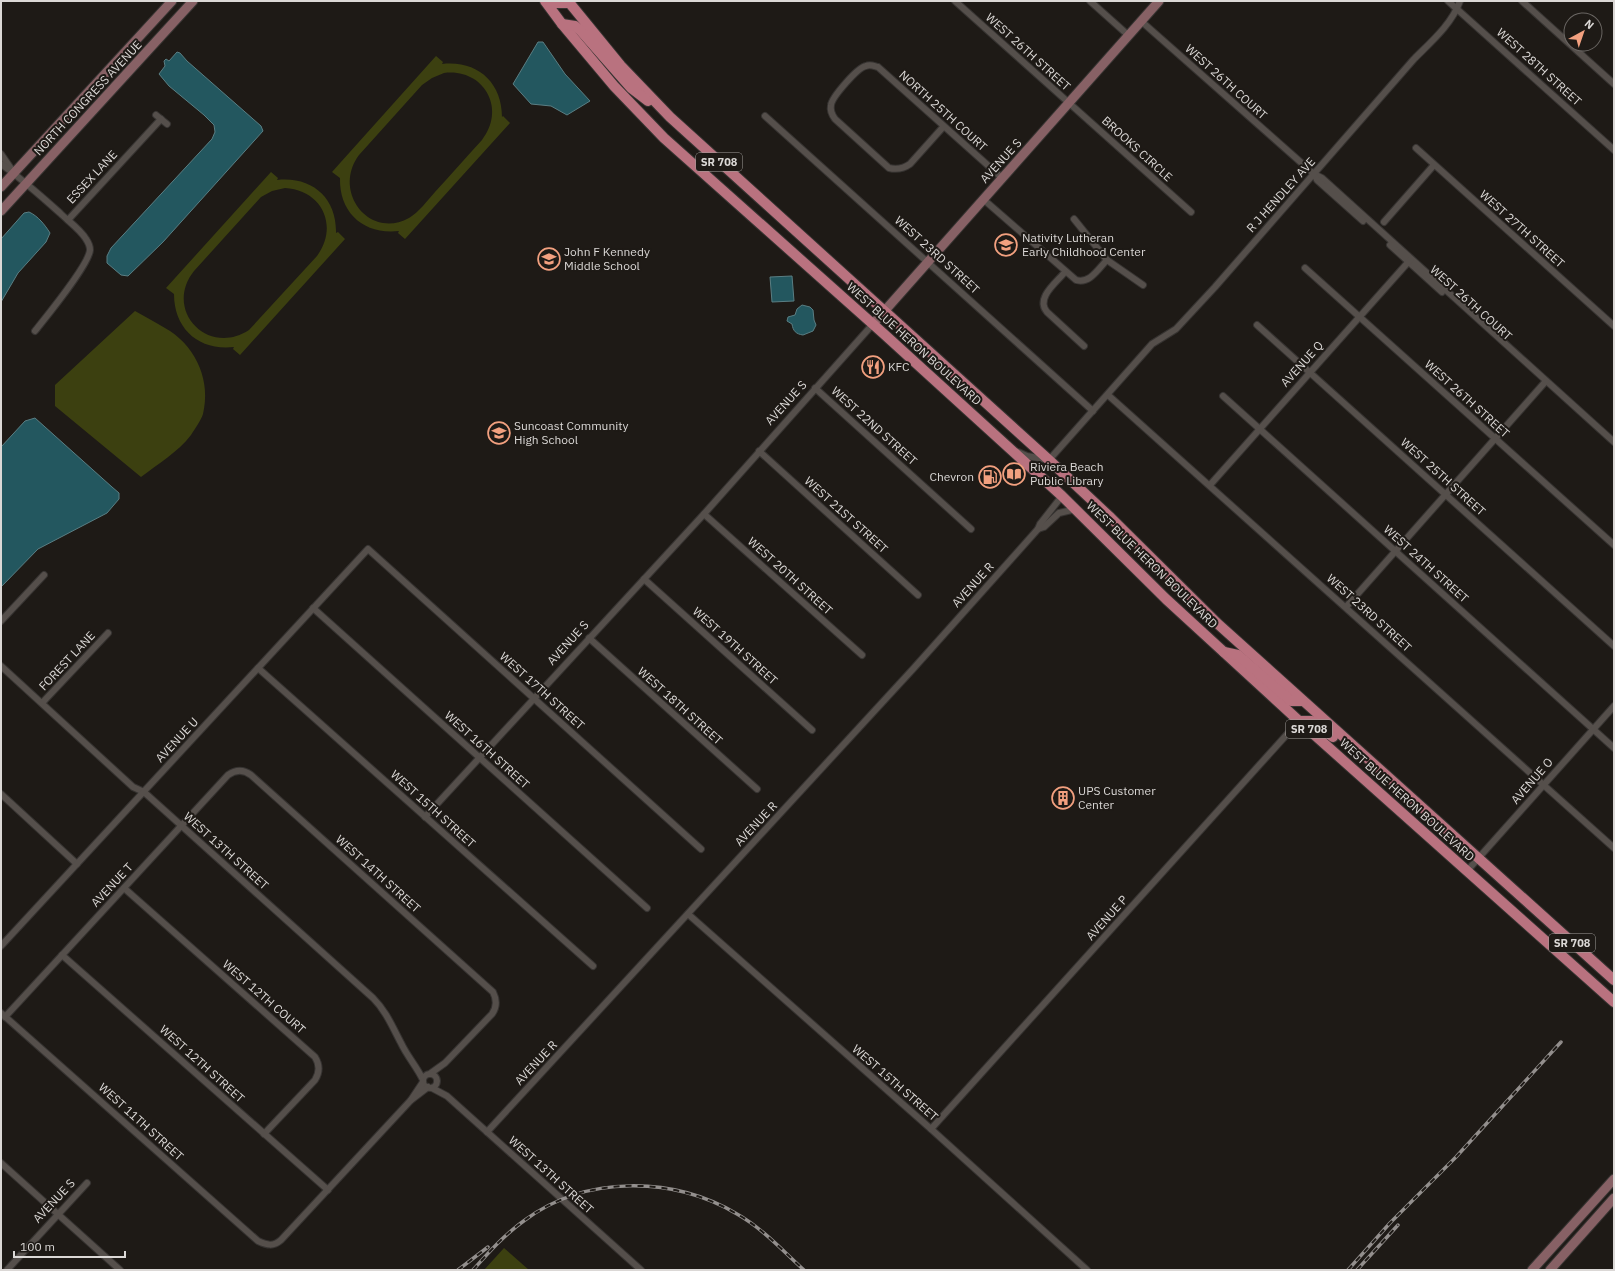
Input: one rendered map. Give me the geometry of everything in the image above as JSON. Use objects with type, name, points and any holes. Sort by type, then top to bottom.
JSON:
[{"type":"main road","name":"WEST BLUE HERON BOULEVARD","points":[[545,1],[562,24],[614,86],[664,138],[1010,448],[1076,509],[1166,599],[1299,721],[1614,1002]]},
{"type":"main road","points":[[550,1],[556,3],[568,2]]},
{"type":"main road","name":"WEST BLUE HERON BOULEVARD","points":[[568,2],[621,66],[714,158],[1049,460],[1111,518],[1218,624],[1614,980]]},
{"type":"main road","points":[[562,24],[575,26],[580,30],[631,88],[646,101],[654,100]]},
{"type":"main road","points":[[1224,652],[1238,655],[1291,702],[1303,701]]},
{"type":"main road","points":[[1299,721],[1312,721],[1326,730],[1364,765],[1372,763]]},
{"type":"street","name":"NORTH CONGRESS AVENUE","points":[[1,188],[172,1]]},
{"type":"street","name":"NORTH CONGRESS AVENUE","points":[[1,211],[193,1]]},
{"type":"street","name":"WEST 26TH STREET","points":[[955,1],[1068,103]]},
{"type":"street","points":[[1090,1],[1128,35]]},
{"type":"street","name":"AVENUE S","points":[[425,817],[704,514],[1159,1]]},
{"type":"street","name":"WEST 28TH STREET","points":[[1448,1],[1614,150]]},
{"type":"street","name":"R J HENDLEY AVE","points":[[1108,394],[1152,344],[1176,329],[1188,316],[1446,26],[1457,9],[1460,1]]},
{"type":"street","points":[[1522,1],[1614,84]]},
{"type":"street","name":"WEST 26TH COURT","points":[[1141,21],[1314,174],[1317,180],[1410,260],[1614,442]]},
{"type":"street","name":"NORTH 25TH COURT","points":[[944,126],[906,167],[900,169],[889,168],[835,119],[831,112],[831,104],[834,98],[860,69],[867,65],[881,69],[1002,178]]},
{"type":"street","name":"BROOKS CIRCLE","points":[[1068,103],[1191,212]]},
{"type":"street","name":"WEST 23RD STREET","points":[[765,116],[1093,411]]},
{"type":"street","name":"ESSEX LANE","points":[[35,331],[53,309],[90,252],[86,238],[68,220],[158,117],[166,124]]},
{"type":"street","name":"WEST 27TH STREET","points":[[1416,148],[1614,326]]},
{"type":"street","points":[[1,154],[14,173]]},
{"type":"street","points":[[1,164],[27,183],[68,220]]},
{"type":"street","points":[[1384,222],[1434,165]]},
{"type":"street","points":[[983,199],[1076,280],[1087,280],[1107,260]]},
{"type":"street","points":[[1074,219],[1107,260],[1142,285]]},
{"type":"street","name":"AVENUE Q","points":[[1210,485],[1410,260]]},
{"type":"street","name":"WEST 26TH STREET","points":[[1305,268],[1614,545]]},
{"type":"street","points":[[1065,272],[1046,295],[1044,306],[1049,314],[1084,346]]},
{"type":"street","name":"WEST 25TH STREET","points":[[1257,325],[1614,646]]},
{"type":"street","points":[[1346,607],[1545,382]]},
{"type":"street","name":"WEST 26TH COURT","points":[[1545,382],[1614,447]]},
{"type":"street","name":"WEST 22ND STREET","points":[[815,388],[971,529]]},
{"type":"street","points":[[1010,448],[1027,456],[1049,460],[1108,394]]},
{"type":"street","name":"WEST 23RD STREET","points":[[1108,394],[1614,848]]},
{"type":"street","name":"WEST 24TH STREET","points":[[1222,396],[1614,748]]},
{"type":"street","name":"WEST 21ST STREET","points":[[759,451],[918,595]]},
{"type":"street","name":"AVENUE R","points":[[487,1132],[904,679],[1038,529],[1040,524],[1062,496]]},
{"type":"street","name":"AVENUE R","points":[[1038,529],[1044,527],[1059,513],[1076,509]]},
{"type":"street","name":"WEST 20TH STREET","points":[[704,514],[862,655]]},
{"type":"street","name":"AVENUE U","points":[[1,946],[368,549]]},
{"type":"street","name":"WEST 17TH STREET","points":[[368,549],[702,849]]},
{"type":"street","points":[[1,621],[44,575]]},
{"type":"street","name":"WEST 19TH STREET","points":[[644,579],[812,730]]},
{"type":"street","name":"WEST 16TH STREET","points":[[314,608],[646,908]]},
{"type":"street","name":"FOREST LANE","points":[[42,703],[108,633]]},
{"type":"street","name":"WEST 18TH STREET","points":[[589,638],[757,789]]},
{"type":"street","name":"WEST 13TH STREET","points":[[1,666],[133,787],[144,792],[377,1002],[385,1013],[401,1044],[426,1084],[447,1096],[641,1270]]},
{"type":"street","name":"WEST 15TH STREET","points":[[258,668],[593,966]]},
{"type":"street","name":"AVENUE O","points":[[1468,871],[1614,706]]},
{"type":"street","name":"AVENUE P","points":[[931,1129],[1299,721]]},
{"type":"street","name":"AVENUE T","points":[[3,1015],[62,955],[228,775],[237,770]]},
{"type":"street","name":"WEST 14TH STREET","points":[[237,770],[251,774],[493,992],[496,1002],[495,1010],[445,1063]]},
{"type":"street","points":[[1,794],[77,864]]},
{"type":"street","name":"WEST 12TH COURT","points":[[124,888],[315,1057],[318,1062],[320,1067],[318,1076],[315,1080],[264,1134]]},
{"type":"street","name":"WEST 15TH STREET","points":[[688,914],[931,1129],[1087,1270]]},
{"type":"street","name":"WEST 12TH STREET","points":[[62,955],[328,1190]]},
{"type":"street","name":"WEST 11TH STREET","points":[[3,1015],[258,1241],[267,1245],[272,1245],[281,1240],[328,1190]]},
{"type":"street","points":[[426,1084],[424,1076],[445,1063]]},
{"type":"street","points":[[426,1084],[436,1086],[445,1063]]},
{"type":"street","name":"WEST 13TH STREET","points":[[417,1068],[430,1073]]},
{"type":"street","points":[[430,1073],[435,1075],[438,1080]]},
{"type":"street","name":"WEST 13TH STREET","points":[[438,1080],[447,1096]]},
{"type":"street","points":[[328,1190],[426,1084]]},
{"type":"street","points":[[1,1164],[120,1270]]},
{"type":"street","points":[[1532,1270],[1614,1179]]},
{"type":"street","name":"AVENUE S","points":[[7,1270],[87,1183]]},
{"type":"street","points":[[1550,1270],[1614,1198]]},
{"type":"green space","points":[[436,56],[443,62],[442,64],[466,66],[485,76],[498,93],[502,117],[503,116],[510,123],[405,239],[398,233],[399,231],[375,229],[356,219],[344,202],[340,178],[332,172]],"holes":[[[444,73],[458,73],[470,77],[480,84],[487,93],[491,103],[492,115],[489,128],[482,140],[413,216],[394,223],[381,222],[368,217],[359,208],[352,197],[350,183],[352,169],[359,155],[422,85],[432,78]]]},
{"type":"green space","points":[[271,172],[278,178],[277,180],[301,182],[320,192],[332,209],[336,233],[338,232],[345,239],[240,355],[233,349],[234,347],[210,345],[191,335],[178,318],[174,294],[166,288]],"holes":[[[285,188],[298,190],[309,195],[317,202],[323,212],[326,222],[326,233],[323,245],[317,256],[249,330],[234,337],[219,338],[205,333],[194,325],[187,314],[184,300],[186,286],[194,271],[261,197],[272,191]]]},
{"type":"green space","points":[[135,311],[170,331],[188,347],[200,367],[205,390],[203,414],[191,435],[174,452],[141,477],[55,406],[55,385]]},
{"type":"green space","points":[[504,1248],[529,1270],[484,1270]]},
{"type":"water","points":[[538,42],[543,42],[565,74],[590,101],[567,115],[551,106],[531,104],[513,84]]},
{"type":"water","points":[[177,52],[180,53],[187,61],[261,126],[263,131],[163,242],[128,276],[121,275],[107,263],[107,256],[111,248],[212,139],[215,132],[214,125],[169,86],[159,74],[165,66],[164,61],[166,59],[169,61]]},
{"type":"water","points":[[29,212],[41,221],[50,233],[46,242],[18,273],[1,302],[1,239],[24,213]]},
{"type":"water","points":[[792,276],[794,301],[772,302],[770,277]]},
{"type":"water","points":[[802,305],[810,307],[813,310],[816,325],[813,331],[803,335],[795,332],[792,324],[787,321],[788,317],[795,315],[797,309]]},
{"type":"water","points":[[35,418],[119,493],[119,499],[107,513],[38,549],[1,587],[1,447],[25,421]]},
{"type":"railway","points":[[1348,1270],[1390,1223],[1456,1157],[1561,1042]]},
{"type":"railway","points":[[473,1270],[511,1231],[549,1205],[575,1195],[602,1188],[630,1186],[658,1187],[685,1193],[712,1202],[737,1214],[772,1240],[804,1270]]},
{"type":"railway","points":[[1357,1270],[1398,1225]]},
{"type":"railway","points":[[458,1270],[488,1247]]},
{"type":"place","name":"Nativity Lutheran Early Childhood Center","points":[[1006,245]]},
{"type":"place","name":"John F Kennedy Middle School","points":[[549,259]]},
{"type":"place","name":"KFC","points":[[873,367]]},
{"type":"place","name":"Suncoast Community High School","points":[[499,433]]},
{"type":"place","name":"Riviera Beach Public Library","points":[[1014,474]]},
{"type":"place","name":"Chevron","points":[[990,477]]},
{"type":"place","name":"UPS Customer Center","points":[[1063,798]]}]
